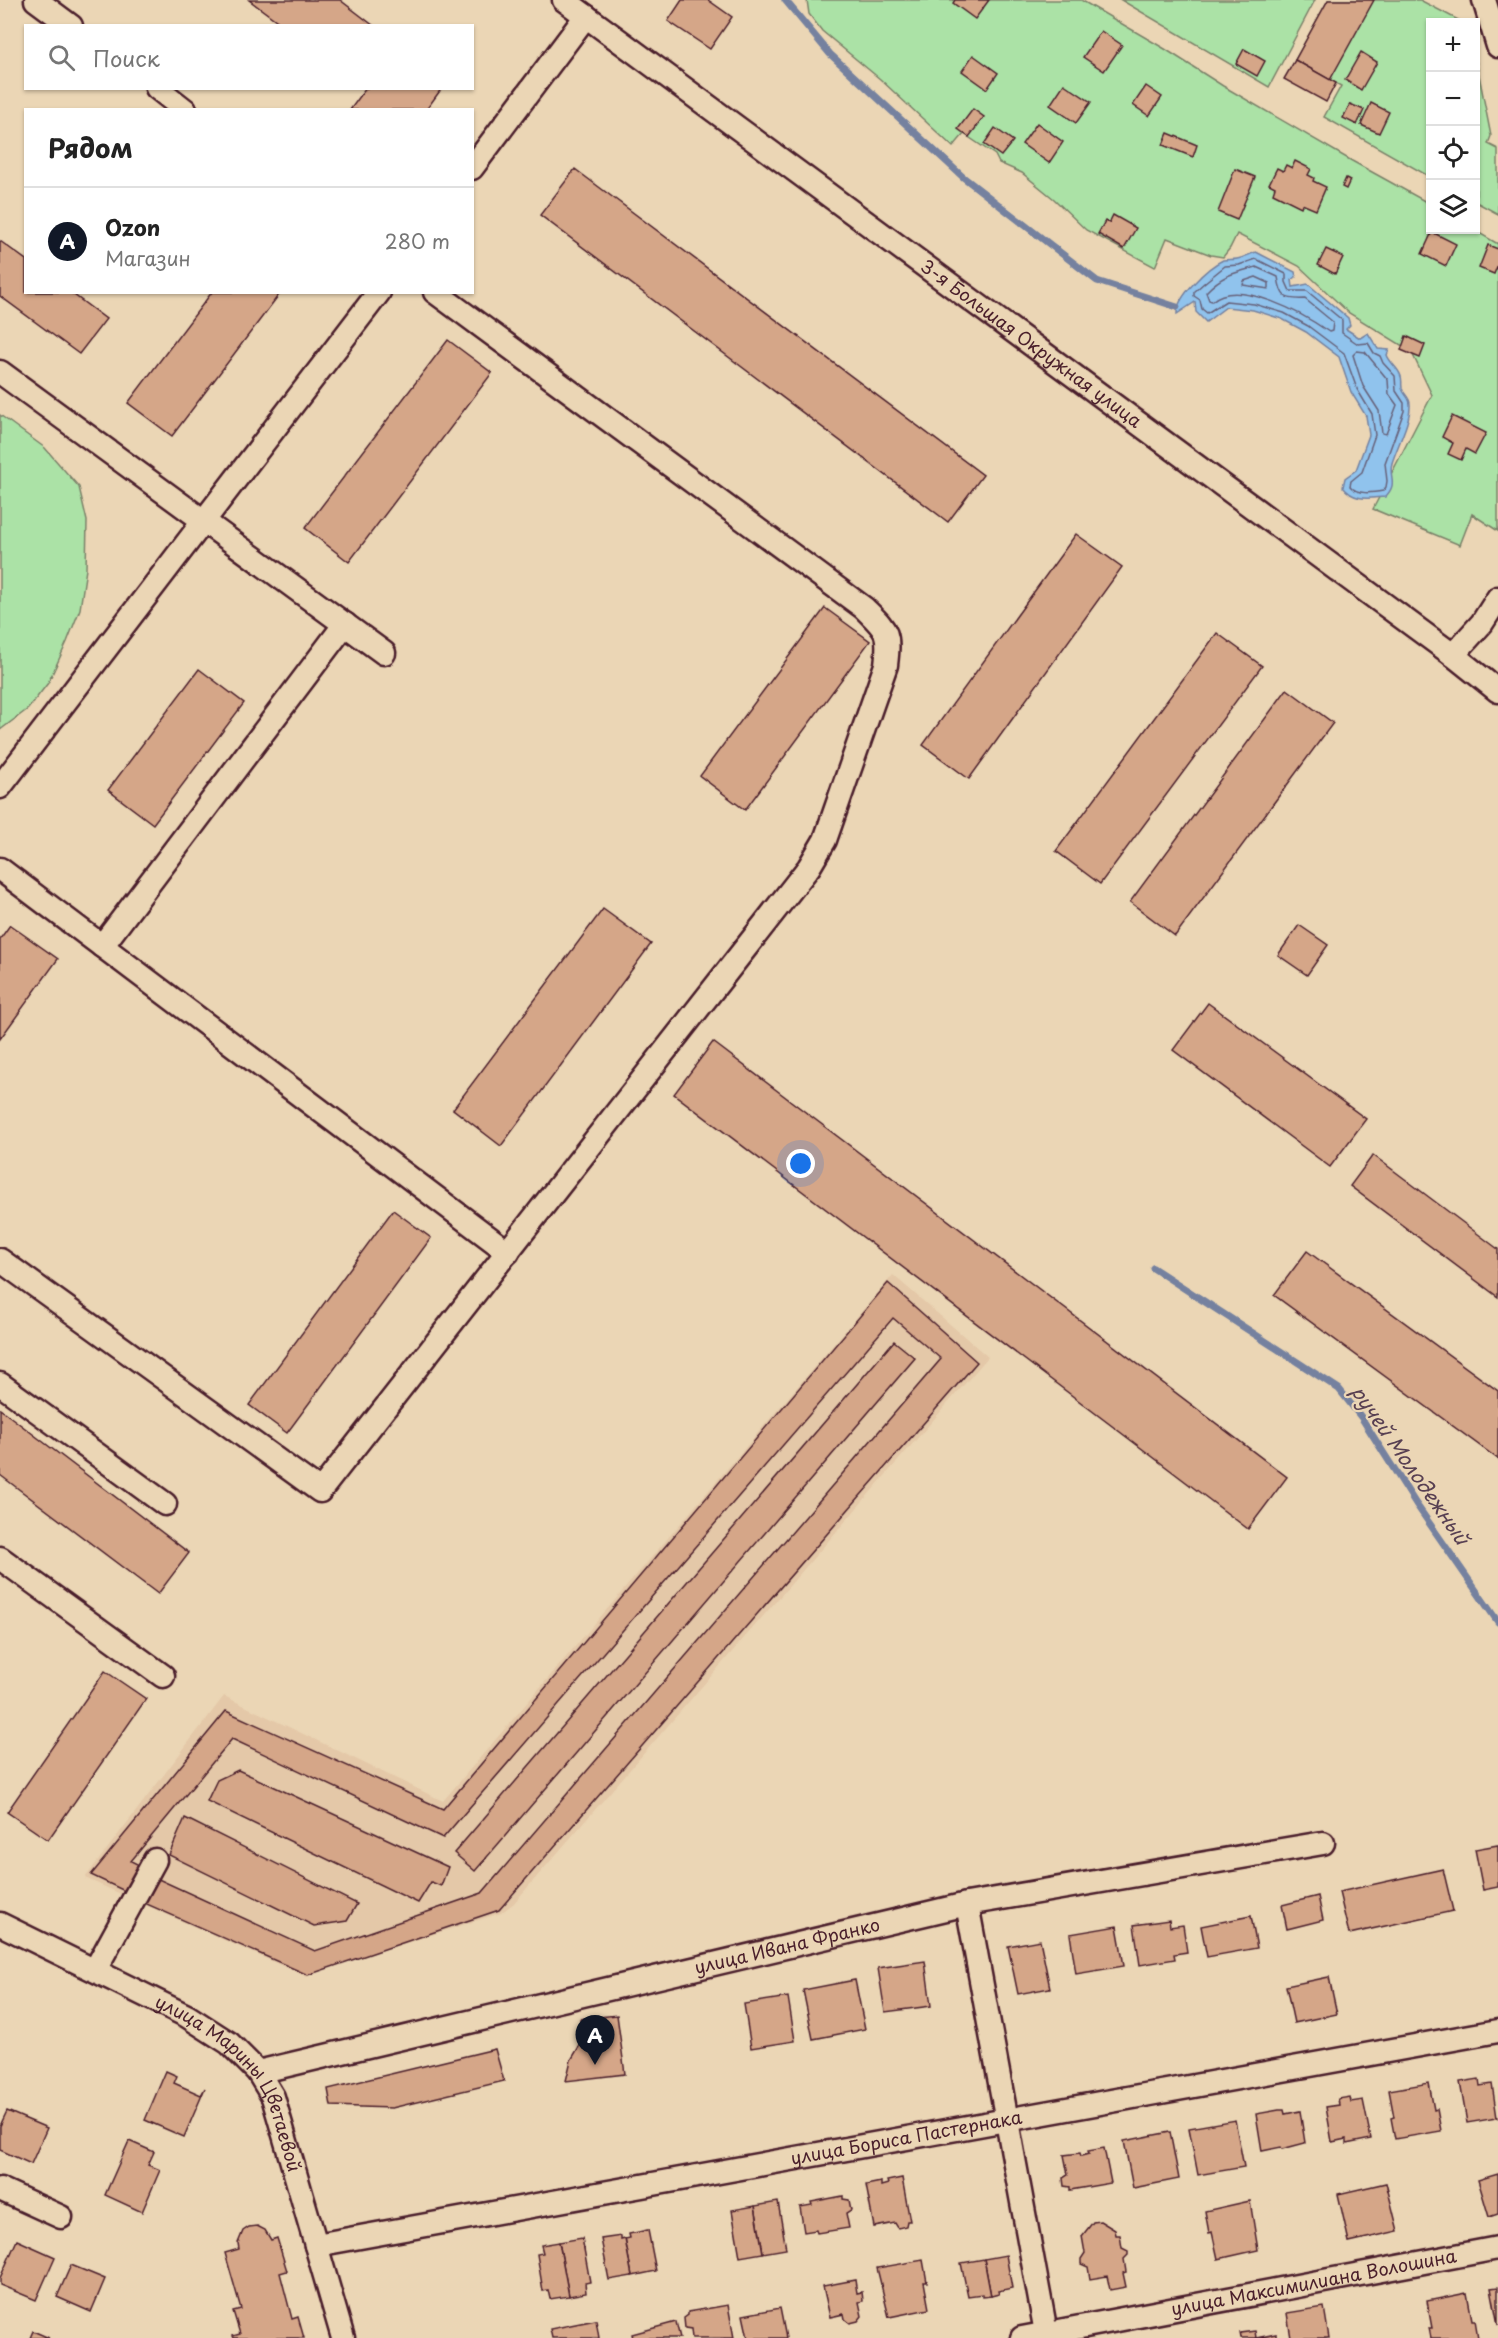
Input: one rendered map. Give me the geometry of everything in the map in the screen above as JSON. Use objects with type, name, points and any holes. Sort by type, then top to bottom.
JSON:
[{"type":"street","points":[[36,0],[68,24]]},
{"type":"street","name":"3-я Большая Окружная улица","points":[[564,0],[1453,655],[1498,691]]},
{"type":"street","points":[[1484,0],[1498,46]]},
{"type":"street","points":[[474,165],[586,16]]},
{"type":"street","points":[[160,90],[182,108]]},
{"type":"street","points":[[0,787],[377,294]]},
{"type":"street","points":[[0,1260],[320,1491],[809,867],[825,840],[886,665],[888,647],[885,629],[864,608],[438,294]]},
{"type":"street","points":[[0,372],[384,653]]},
{"type":"street","points":[[1453,655],[1482,623],[1498,597]]},
{"type":"street","points":[[102,946],[345,624]]},
{"type":"street","points":[[0,869],[508,1252]]},
{"type":"street","points":[[0,1384],[165,1504]]},
{"type":"street","points":[[0,1558],[163,1676]]},
{"type":"street","name":"улица Ивана Франко","points":[[258,2072],[967,1904],[1323,1843]]},
{"type":"street","points":[[95,1970],[124,1913],[155,1860]]},
{"type":"street","points":[[967,1904],[1047,2336]]},
{"type":"street","name":"улица Марины Цветаевой","points":[[0,1924],[187,2016],[229,2043],[258,2072],[273,2097],[343,2338]]},
{"type":"street","name":"улица Бориса Пастернака","points":[[316,2245],[1498,2031]]},
{"type":"street","points":[[0,2189],[61,2217]]},
{"type":"street","name":"улица Максимилиана Волошина","points":[[1022,2338],[1047,2336],[1498,2248]]},
{"type":"shaded area","points":[[893,1275],[988,1357],[514,1903],[501,1913],[318,1969],[307,1977],[85,1878],[224,1696],[443,1801]]},
{"type":"green space","points":[[807,0],[1081,0],[1223,86],[1426,202],[1426,234],[1480,234],[1498,244],[1498,531],[1472,514],[1460,545],[1373,509],[1432,395],[1411,351],[1349,313],[1299,266],[1237,234],[1223,257],[1211,255],[1167,238],[1155,267],[1086,230],[1054,199],[1022,173],[999,163],[995,155],[964,134],[953,147],[880,79],[822,31],[809,14]]},
{"type":"green space","points":[[1121,0],[1315,0],[1269,87]]},
{"type":"green space","points":[[1328,0],[1420,0],[1454,18],[1426,18],[1426,175],[1324,117],[1341,86],[1295,60]]},
{"type":"green space","points":[[1480,80],[1491,136],[1488,144],[1498,149],[1498,214],[1480,204]]},
{"type":"green space","points":[[0,415],[45,448],[79,487],[87,521],[86,569],[80,609],[67,642],[48,683],[28,709],[0,730]]},
{"type":"water","points":[[1256,252],[1295,272],[1296,277],[1292,280],[1293,287],[1308,284],[1348,318],[1350,325],[1346,329],[1360,338],[1368,333],[1378,349],[1389,350],[1387,355],[1401,376],[1403,390],[1409,399],[1410,411],[1392,463],[1391,488],[1385,497],[1357,497],[1343,487],[1345,478],[1356,470],[1369,435],[1366,416],[1351,392],[1339,357],[1306,332],[1282,319],[1253,310],[1226,307],[1206,322],[1196,312],[1195,302],[1177,314],[1178,307],[1187,291],[1209,269],[1223,260],[1239,258]]},
{"type":"building","points":[[249,0],[340,0],[371,24],[281,24]]},
{"type":"building","points":[[682,0],[708,0],[732,17],[710,49],[668,21]]},
{"type":"building","points":[[955,0],[989,0],[975,19],[953,3]]},
{"type":"building","points":[[1328,0],[1374,0],[1330,80],[1295,60]]},
{"type":"building","points":[[1101,31],[1122,45],[1104,71],[1083,57]]},
{"type":"building","points":[[1244,49],[1265,61],[1257,76],[1236,64]]},
{"type":"building","points":[[1361,52],[1377,62],[1361,90],[1345,80]]},
{"type":"building","points":[[973,55],[998,73],[987,89],[962,71]]},
{"type":"building","points":[[1295,60],[1336,83],[1326,102],[1284,79]]},
{"type":"building","points":[[1064,84],[1091,102],[1076,123],[1050,105]]},
{"type":"building","points":[[1146,86],[1162,97],[1149,116],[1133,105]]},
{"type":"building","points":[[365,90],[441,90],[427,108],[351,108]]},
{"type":"building","points":[[1371,103],[1389,112],[1379,133],[1361,125]]},
{"type":"building","points":[[1350,104],[1364,110],[1357,125],[1343,118]]},
{"type":"building","points":[[973,109],[984,117],[969,137],[958,129]]},
{"type":"building","points":[[1037,123],[1063,142],[1049,163],[1022,144]]},
{"type":"building","points":[[995,128],[1013,141],[1001,156],[984,144]]},
{"type":"building","points":[[1168,133],[1197,145],[1193,157],[1163,145]]},
{"type":"building","points":[[1295,161],[1311,169],[1308,175],[1314,178],[1313,181],[1326,187],[1316,210],[1302,204],[1301,207],[1273,193],[1275,187],[1269,184],[1277,168],[1283,171],[1286,165],[1292,168]]},
{"type":"building","points":[[575,169],[983,475],[948,522],[540,215]]},
{"type":"building","points":[[1235,169],[1255,177],[1237,220],[1218,212]]},
{"type":"building","points":[[1346,178],[1350,180],[1346,189],[1342,187]]},
{"type":"building","points":[[1113,215],[1136,228],[1124,249],[1098,234],[1105,221],[1109,223]]},
{"type":"building","points":[[1431,234],[1436,234],[1456,244],[1446,266],[1422,254]]},
{"type":"building","points":[[0,241],[24,259],[24,294],[73,294],[106,319],[79,354],[0,296]]},
{"type":"building","points":[[1488,245],[1498,249],[1498,264],[1494,274],[1479,268]]},
{"type":"building","points":[[1326,249],[1343,257],[1335,274],[1318,265]]},
{"type":"building","points":[[210,294],[279,294],[172,436],[128,403]]},
{"type":"building","points":[[1406,336],[1425,345],[1420,358],[1401,350]]},
{"type":"building","points":[[448,340],[492,373],[349,562],[305,528]]},
{"type":"building","points":[[1452,416],[1486,433],[1475,454],[1466,449],[1461,460],[1448,454],[1453,443],[1442,437]]},
{"type":"building","points":[[1076,534],[1122,567],[969,779],[923,745]]},
{"type":"building","points":[[825,608],[870,641],[745,810],[700,776]]},
{"type":"building","points":[[1217,633],[1262,666],[1100,884],[1056,851]]},
{"type":"building","points":[[199,669],[244,703],[153,824],[108,790]]},
{"type":"building","points":[[1287,689],[1333,723],[1175,936],[1130,902]]},
{"type":"building","points":[[603,909],[651,944],[501,1146],[453,1109]]},
{"type":"building","points":[[10,925],[58,959],[0,1039],[0,939]]},
{"type":"building","points":[[1299,925],[1328,945],[1307,975],[1278,955]]},
{"type":"building","points":[[1208,1003],[1366,1119],[1330,1167],[1173,1050]]},
{"type":"building","points":[[713,1042],[1287,1477],[1248,1529],[674,1094]]},
{"type":"building","points":[[1373,1155],[1498,1249],[1498,1297],[1350,1186]]},
{"type":"building","points":[[393,1210],[431,1238],[287,1433],[249,1405]]},
{"type":"building","points":[[1307,1251],[1498,1391],[1498,1459],[1274,1295]]},
{"type":"building","points":[[888,1283],[977,1362],[499,1910],[308,1975],[142,1902],[154,1877],[315,1951],[482,1893],[941,1359],[893,1318],[443,1838],[232,1739],[131,1861],[143,1867],[129,1893],[91,1875],[226,1711],[443,1809]]},
{"type":"building","points":[[894,1341],[915,1358],[475,1871],[454,1853]]},
{"type":"building","points":[[0,1409],[189,1553],[158,1594],[0,1475]]},
{"type":"building","points":[[105,1671],[146,1699],[48,1840],[7,1812]]},
{"type":"building","points":[[238,1770],[448,1867],[441,1886],[431,1882],[418,1903],[207,1801],[217,1780]]},
{"type":"building","points":[[185,1818],[357,1904],[347,1921],[314,1926],[169,1855]]},
{"type":"building","points":[[1498,1845],[1498,1887],[1483,1890],[1475,1849]]},
{"type":"building","points":[[1443,1869],[1453,1911],[1349,1934],[1339,1892]]},
{"type":"building","points":[[1318,1896],[1323,1920],[1287,1929],[1282,1905]]},
{"type":"building","points":[[1251,1916],[1257,1948],[1207,1957],[1201,1926]]},
{"type":"building","points":[[1169,1920],[1170,1927],[1183,1925],[1187,1952],[1174,1954],[1175,1959],[1140,1965],[1134,1925]]},
{"type":"building","points":[[1117,1926],[1124,1966],[1076,1974],[1070,1934]]},
{"type":"building","points":[[1040,1940],[1050,1988],[1018,1994],[1008,1946]]},
{"type":"building","points":[[925,1961],[931,2006],[885,2012],[878,1968]]},
{"type":"building","points":[[1329,1977],[1337,2014],[1294,2023],[1286,1986]]},
{"type":"building","points":[[855,1980],[865,2029],[813,2039],[803,1990]]},
{"type":"building","points":[[788,1997],[795,2041],[751,2048],[744,2004]]},
{"type":"building","points":[[617,2015],[625,2074],[566,2081],[571,2060],[583,2040],[580,2019]]},
{"type":"building","points":[[495,2049],[504,2081],[392,2108],[331,2106],[328,2089]]},
{"type":"building","points":[[166,2071],[177,2076],[174,2083],[201,2095],[205,2088],[184,2137],[145,2120]]},
{"type":"building","points":[[1479,2079],[1480,2086],[1492,2084],[1497,2118],[1467,2123],[1460,2082]]},
{"type":"building","points":[[1429,2083],[1441,2131],[1395,2139],[1389,2090]]},
{"type":"building","points":[[1350,2097],[1351,2102],[1363,2100],[1371,2139],[1346,2144],[1346,2139],[1332,2142],[1326,2107],[1339,2105],[1338,2099]]},
{"type":"building","points":[[1284,2110],[1285,2114],[1300,2111],[1305,2143],[1262,2151],[1256,2114]]},
{"type":"building","points":[[7,2111],[47,2128],[31,2164],[0,2150],[0,2126]]},
{"type":"building","points":[[1235,2120],[1244,2167],[1198,2175],[1189,2128]]},
{"type":"building","points":[[1170,2132],[1179,2179],[1133,2188],[1124,2141]]},
{"type":"building","points":[[129,2141],[154,2152],[148,2165],[160,2170],[142,2212],[105,2195]]},
{"type":"building","points":[[1104,2148],[1111,2183],[1070,2190],[1070,2187],[1064,2186],[1063,2178],[1068,2175],[1064,2155],[1080,2153],[1081,2156],[1089,2154],[1088,2151]]},
{"type":"building","points":[[1498,2174],[1498,2214],[1489,2217],[1478,2180]]},
{"type":"building","points":[[902,2178],[910,2221],[907,2221],[906,2226],[898,2228],[895,2223],[874,2227],[866,2185],[881,2182],[881,2186],[888,2184],[887,2181]]},
{"type":"building","points":[[1386,2183],[1398,2231],[1349,2242],[1338,2194]]},
{"type":"building","points":[[843,2196],[843,2199],[849,2200],[851,2210],[846,2213],[849,2228],[817,2233],[816,2230],[804,2232],[800,2207],[812,2205],[811,2202]]},
{"type":"building","points":[[1250,2201],[1258,2250],[1218,2259],[1212,2232],[1209,2233],[1205,2211]]},
{"type":"building","points":[[778,2202],[786,2249],[763,2253],[755,2206]]},
{"type":"building","points":[[755,2206],[763,2253],[740,2257],[732,2210]]},
{"type":"building","points":[[1100,2221],[1115,2230],[1116,2235],[1120,2235],[1122,2248],[1128,2251],[1124,2259],[1126,2272],[1123,2273],[1126,2287],[1110,2290],[1107,2276],[1090,2279],[1088,2267],[1081,2264],[1085,2253],[1082,2236],[1093,2222]]},
{"type":"building","points":[[257,2226],[265,2230],[271,2240],[277,2238],[287,2271],[280,2273],[292,2319],[298,2317],[304,2338],[234,2338],[233,2336],[240,2334],[233,2311],[241,2309],[225,2253],[239,2249],[238,2243],[243,2231]]},
{"type":"building","points":[[648,2230],[656,2271],[632,2276],[625,2239],[630,2238],[629,2234]]},
{"type":"building","points":[[621,2236],[621,2240],[625,2239],[632,2276],[609,2280],[601,2239]]},
{"type":"building","points":[[582,2238],[590,2282],[585,2283],[586,2293],[569,2296],[559,2242]]},
{"type":"building","points":[[17,2240],[55,2257],[36,2300],[0,2285],[0,2278]]},
{"type":"building","points":[[559,2242],[569,2296],[550,2299],[548,2290],[543,2291],[537,2254],[543,2253],[541,2245]]},
{"type":"building","points":[[1006,2255],[1012,2288],[998,2291],[999,2294],[991,2296],[984,2259]]},
{"type":"building","points":[[984,2259],[991,2296],[982,2297],[982,2294],[968,2296],[961,2263]]},
{"type":"building","points":[[923,2260],[929,2309],[889,2317],[877,2268]]},
{"type":"building","points":[[71,2265],[105,2279],[91,2312],[57,2297]]},
{"type":"building","points":[[855,2280],[857,2293],[862,2292],[863,2301],[859,2302],[862,2316],[858,2321],[850,2323],[845,2319],[844,2314],[830,2317],[823,2286]]},
{"type":"building","points":[[1498,2287],[1498,2325],[1491,2288]]},
{"type":"building","points":[[1467,2293],[1478,2338],[1431,2338],[1429,2328],[1432,2328],[1427,2301]]},
{"type":"building","points":[[728,2305],[734,2338],[692,2338],[691,2329],[685,2328],[684,2318],[688,2312]]},
{"type":"building","points":[[1324,2307],[1329,2338],[1291,2338],[1287,2313]]},
{"type":"building","points":[[780,2308],[786,2338],[748,2338],[743,2315]]},
{"type":"building","points":[[596,2320],[599,2338],[552,2338],[550,2329]]},
{"type":"building","points":[[676,2322],[680,2338],[633,2338],[632,2334]]},
{"type":"building","points":[[33,2331],[49,2338],[30,2338]]},
{"type":"building","points":[[1255,2331],[1256,2338],[1241,2338],[1240,2333]]},
{"type":"building","points":[[1276,2334],[1276,2338],[1256,2338]]},
{"type":"waterway","points":[[785,0],[830,54],[963,177],[1097,281],[1177,307]]},
{"type":"waterway","name":"ручей Молодежный","points":[[1153,1268],[1339,1389],[1361,1417],[1416,1504],[1498,1622]]},
{"type":"place","name":"Ozon","points":[[595,2065]]}]
